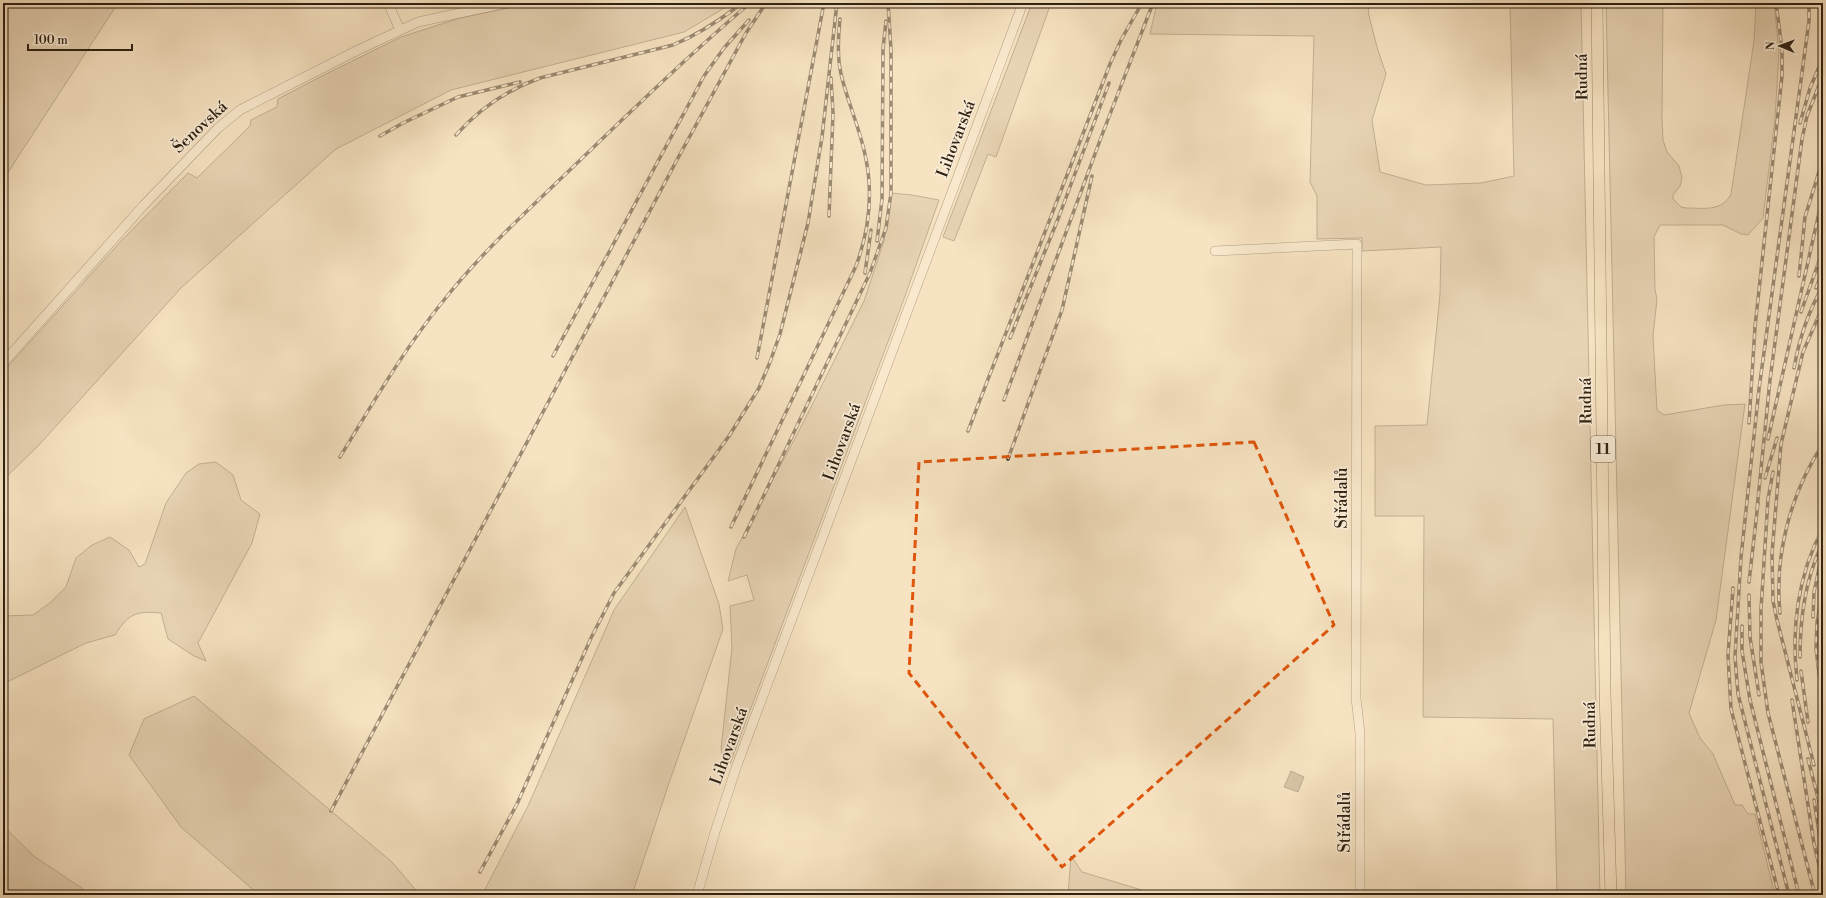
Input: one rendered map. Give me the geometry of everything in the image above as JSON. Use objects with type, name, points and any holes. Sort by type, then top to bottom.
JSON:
[{"type":"main road","name":"Rudná","points":[[1596,3],[1606,692],[1611,895]]},
{"type":"street","points":[[388,3],[400,30]]},
{"type":"street","name":"Šenovská","points":[[3,363],[143,206],[218,128],[247,106],[418,22],[506,3]]},
{"type":"street","name":"Lihovarská","points":[[697,895],[715,832],[737,765],[1023,3]]},
{"type":"street","name":"Střádalů","points":[[1214,251],[1357,244],[1356,698],[1360,733],[1360,895]]},
{"type":"highlighted area","points":[[1254,442],[1334,625],[1062,867],[909,673],[919,462]]},
{"type":"shaded area","points":[[3,3],[118,3],[3,180]]},
{"type":"shaded area","points":[[532,3],[733,3],[684,32],[451,90],[336,149],[181,288],[38,446],[3,480],[3,372],[122,240],[188,173],[197,178],[250,126],[251,120],[277,107],[278,99],[320,77],[401,37],[460,18]]},
{"type":"shaded area","points":[[1032,3],[1051,3],[996,157],[988,154],[954,241],[943,237]]},
{"type":"shaded area","points":[[1157,3],[1368,3],[1369,16],[1386,74],[1372,120],[1380,172],[1426,185],[1481,183],[1514,176],[1510,3],[1581,3],[1600,895],[1557,895],[1553,719],[1423,717],[1424,516],[1375,516],[1375,426],[1427,425],[1440,294],[1441,247],[1362,251],[1362,238],[1317,239],[1317,196],[1310,182],[1314,36],[1150,34]]},
{"type":"shaded area","points":[[1606,3],[1663,3],[1663,140],[1667,152],[1679,166],[1682,178],[1680,186],[1673,195],[1673,199],[1681,207],[1712,208],[1723,204],[1731,194],[1754,41],[1756,3],[1774,3],[1779,53],[1775,118],[1763,218],[1748,235],[1741,234],[1723,225],[1660,225],[1654,237],[1655,290],[1657,299],[1653,336],[1657,410],[1664,415],[1724,405],[1745,404],[1716,620],[1689,713],[1700,738],[1713,754],[1735,805],[1742,805],[1748,814],[1755,814],[1775,895],[1626,895]]},
{"type":"shaded area","points":[[891,193],[939,200],[904,299],[730,764],[722,754],[721,749],[732,648],[730,606],[754,600],[747,575],[728,581],[736,549],[803,423],[864,301],[884,241]]},
{"type":"shaded area","points":[[216,462],[233,475],[241,500],[260,514],[252,543],[198,643],[206,661],[194,656],[168,639],[161,613],[145,612],[129,618],[115,635],[86,643],[3,684],[3,616],[33,615],[50,603],[66,587],[76,558],[92,545],[110,537],[129,550],[139,567],[145,564],[166,503],[186,473],[199,464]]},
{"type":"shaded area","points":[[685,507],[719,604],[723,629],[669,783],[632,895],[482,895],[528,806],[614,610]]},
{"type":"shaded area","points":[[194,696],[392,862],[420,895],[259,895],[181,827],[129,755],[144,719]]},
{"type":"shaded area","points":[[1291,771],[1304,777],[1298,792],[1284,787]]},
{"type":"shaded area","points":[[3,826],[35,857],[92,895],[3,895]]},
{"type":"shaded area","points":[[1071,856],[1082,872],[1158,895],[1068,895]]},
{"type":"railway","points":[[340,457],[389,377],[429,319],[474,265],[523,215],[638,104],[750,3]]},
{"type":"railway","points":[[331,811],[678,158],[746,33],[766,3]]},
{"type":"railway","points":[[757,358],[824,3]]},
{"type":"railway","points":[[480,872],[517,804],[591,638],[614,593],[729,436],[759,388],[770,362],[780,334],[808,223],[822,137],[837,3]]},
{"type":"railway","points":[[744,537],[870,273],[886,228],[891,193],[891,50],[888,3]]},
{"type":"railway","points":[[968,431],[1110,64],[1121,40],[1142,3]]},
{"type":"railway","points":[[1004,400],[1102,135],[1153,3]]},
{"type":"railway","points":[[1749,423],[1755,327],[1782,76],[1782,49],[1776,3]]},
{"type":"railway","points":[[1789,895],[1738,694],[1735,657],[1741,557],[1759,389],[1809,21],[1809,3]]},
{"type":"railway","points":[[456,135],[484,108],[516,88],[540,78],[673,45],[706,28],[737,7]]},
{"type":"railway","points":[[731,527],[856,266],[865,237],[869,209],[869,180],[862,140],[841,74],[838,46],[840,19]]},
{"type":"railway","points":[[553,356],[704,76],[724,48],[749,20]]},
{"type":"railway","points":[[877,241],[882,199],[883,49],[886,21]]},
{"type":"railway","points":[[1800,123],[1810,88],[1823,58]]},
{"type":"railway","points":[[1757,509],[1770,380],[1802,139],[1807,116],[1823,75]]},
{"type":"railway","points":[[829,216],[833,113],[831,78]]},
{"type":"railway","points":[[380,136],[403,123],[458,97],[520,82]]},
{"type":"railway","points":[[1010,338],[1058,219],[1109,83]]},
{"type":"railway","points":[[1799,276],[1805,217],[1823,159]]},
{"type":"railway","points":[[1008,459],[1062,310],[1092,176]]},
{"type":"railway","points":[[1768,439],[1823,195]]},
{"type":"railway","points":[[865,273],[871,230]]},
{"type":"railway","points":[[1801,312],[1823,250]]},
{"type":"railway","points":[[1816,288],[1823,271]]},
{"type":"railway","points":[[1794,368],[1805,326],[1813,305],[1823,286]]},
{"type":"railway","points":[[1814,765],[1773,601],[1772,554],[1781,444],[1803,352],[1823,306]]},
{"type":"railway","points":[[1765,478],[1777,438]]},
{"type":"railway","points":[[1780,613],[1780,569],[1787,525],[1802,482],[1823,444]]},
{"type":"railway","points":[[1773,472],[1768,499],[1761,609],[1761,662],[1768,713],[1815,895]]},
{"type":"railway","points":[[1749,582],[1758,503]]},
{"type":"railway","points":[[1797,680],[1795,641],[1798,602],[1802,583],[1814,546],[1823,528]]},
{"type":"railway","points":[[1800,657],[1804,603],[1810,576],[1819,551]]},
{"type":"railway","points":[[1813,617],[1814,592],[1820,564]]},
{"type":"railway","points":[[1733,588],[1728,655],[1731,709],[1779,895]]},
{"type":"railway","points":[[1823,589],[1817,622],[1816,649],[1823,704]]},
{"type":"railway","points":[[1749,595],[1750,637],[1759,695]]},
{"type":"railway","points":[[1742,626],[1742,651],[1750,700],[1799,895]]},
{"type":"railway","points":[[1801,671],[1808,722]]},
{"type":"railway","points":[[1792,700],[1814,844],[1823,881]]},
{"type":"railway","points":[[1808,759],[1823,817]]},
{"type":"railway","points":[[1814,800],[1823,857]]}]
